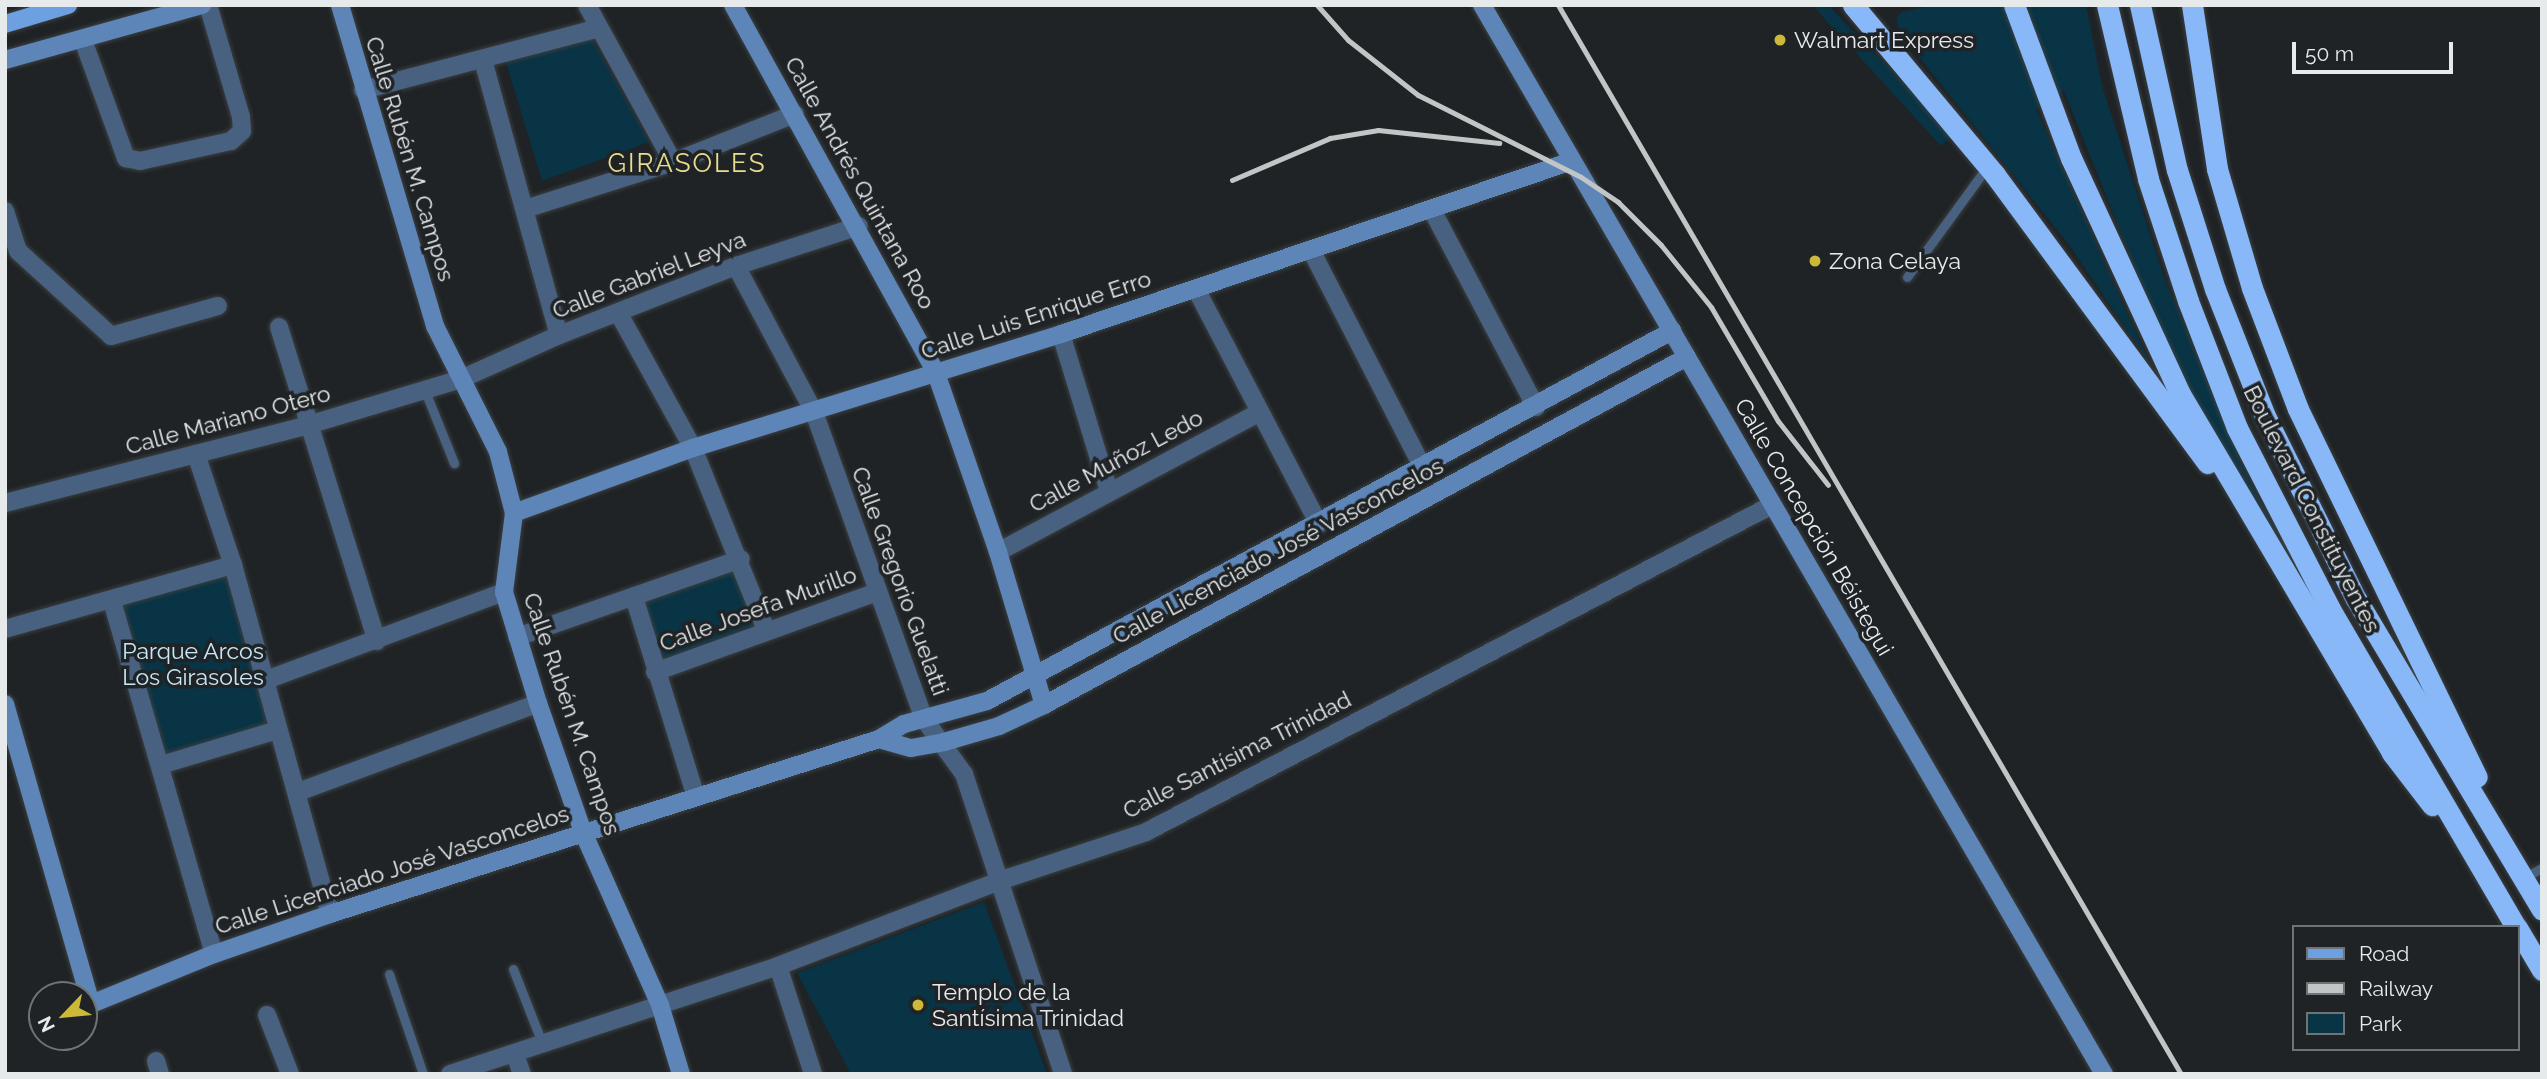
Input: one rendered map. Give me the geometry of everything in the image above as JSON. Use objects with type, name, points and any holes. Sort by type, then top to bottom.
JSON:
[{"type":"highway","points":[[1853,5],[1987,167],[2262,536]]},
{"type":"highway","points":[[2014,5],[2071,158],[2140,316],[2262,536],[2392,753],[2487,876]]},
{"type":"highway","name":"Boulevard Constituyentes","points":[[2107,5],[2148,179],[2188,301],[2237,428],[2330,609],[2516,925]]},
{"type":"highway","name":"Boulevard Constituyentes","points":[[2140,5],[2177,170],[2215,289],[2265,415],[2356,599],[2534,886]]},
{"type":"highway","points":[[2192,5],[2217,169],[2257,300],[2298,409],[2534,886]]},
{"type":"highway","name":"Boulevard Constituyentes","points":[[2519,930],[2542,970]]},
{"type":"main road","points":[[5,24],[56,7]]},
{"type":"street","points":[[5,60],[202,5]]},
{"type":"street","points":[[83,40],[126,158],[140,161],[231,141],[242,131],[241,117],[208,5]]},
{"type":"street","name":"Calle Rubén M. Campos","points":[[340,5],[435,326],[498,452],[514,513],[504,592],[538,703],[583,832],[660,1006],[681,1074]]},
{"type":"street","points":[[587,5],[673,162]]},
{"type":"street","name":"Calle Andrés Quintana Roo","points":[[733,5],[859,226],[936,373],[998,552],[1038,677],[1044,705]]},
{"type":"street","name":"Calle Concepción Béistegui","points":[[1482,5],[2104,1074]]},
{"type":"street","points":[[363,90],[599,29]]},
{"type":"street","points":[[484,60],[559,335]]},
{"type":"street","points":[[525,209],[673,162],[794,114]]},
{"type":"street","name":"Calle Luis Enrique Erro","points":[[514,513],[693,448],[1061,334],[1312,252],[1572,161]]},
{"type":"street","points":[[1433,210],[1536,407]]},
{"type":"street","points":[[5,211],[18,251],[111,336],[218,306]]},
{"type":"street","name":"Calle Gabriel Leyva","points":[[461,379],[559,335],[619,314],[736,266],[859,226]]},
{"type":"street","points":[[1312,252],[1423,468]]},
{"type":"street","name":"Calle Gregorio Guelatti","points":[[736,266],[814,412],[925,719],[944,742],[964,774],[1002,880],[1063,1074]]},
{"type":"street","points":[[1196,289],[1258,413],[1319,524]]},
{"type":"street","points":[[619,314],[693,448],[741,559],[766,631]]},
{"type":"street","points":[[279,327],[377,641]]},
{"type":"street","name":"Calle Licenciado José Vasconcelos","points":[[98,1002],[214,954],[330,914],[695,794],[879,739],[904,724],[987,701],[1038,677],[1672,331]]},
{"type":"street","points":[[1061,334],[1109,491]]},
{"type":"street","name":"Calle Licenciado José Vasconcelos","points":[[879,739],[911,748],[944,742],[999,726],[1044,705],[1688,357]]},
{"type":"street","name":"Calle Mariano Otero","points":[[5,503],[308,425],[461,379]]},
{"type":"street","name":"Calle Muñoz Ledo","points":[[998,552],[1258,413]]},
{"type":"street","points":[[196,454],[233,565],[330,914]]},
{"type":"street","name":"Calle Santísima Trinidad","points":[[450,1074],[778,966],[1002,880],[1146,832],[1772,505]]},
{"type":"street","points":[[517,637],[741,559]]},
{"type":"street","points":[[5,629],[233,565]]},
{"type":"street","points":[[266,680],[504,592]]},
{"type":"street","name":"Calle Josefa Murillo","points":[[655,672],[877,592]]},
{"type":"street","points":[[634,597],[655,672],[695,794]]},
{"type":"street","points":[[112,601],[214,954]]},
{"type":"street","points":[[298,792],[538,703]]},
{"type":"street","points":[[5,704],[81,981]]},
{"type":"street","points":[[161,765],[278,730]]},
{"type":"street","points":[[778,966],[813,1074]]},
{"type":"street","points":[[267,1015],[290,1074]]},
{"type":"street","points":[[514,1054],[522,1074]]},
{"type":"lane","points":[[1907,277],[1987,167]]},
{"type":"lane","points":[[425,391],[454,463]]},
{"type":"lane","points":[[513,969],[542,1045]]},
{"type":"lane","points":[[389,974],[423,1074]]},
{"type":"green space","points":[[1812,5],[1828,5],[1953,135],[1941,146]]},
{"type":"green space","points":[[1934,5],[2086,5],[2102,86],[2163,274],[2241,463],[2285,550],[2232,468],[2165,342],[2064,91],[2036,109],[2150,364],[2069,245],[1900,33],[1896,18],[1901,12]]},
{"type":"green space","points":[[591,37],[649,142],[542,181],[506,62]]},
{"type":"green space","points":[[740,566],[761,623],[656,663],[641,600]]},
{"type":"green space","name":"Parque Arcos Los Girasoles","points":[[226,573],[268,727],[162,760],[118,602]]},
{"type":"green space","points":[[984,902],[1047,1074],[851,1074],[797,973]]},
{"type":"railway","points":[[1317,5],[1348,40],[1418,95],[1581,177],[1618,202],[1661,245],[1711,307],[1778,421],[1828,485]]},
{"type":"railway","points":[[1558,5],[2181,1074]]},
{"type":"railway","points":[[1232,180],[1330,138],[1378,130],[1499,143]]},
{"type":"place","name":"Walmart Express","points":[[1780,40]]},
{"type":"place","name":"Zona Celaya","points":[[1815,261]]},
{"type":"place","name":"Templo de la Santísima Trinidad","points":[[918,1005]]},
{"type":"district","name":"GIRASOLES","points":[[687,164]]}]
